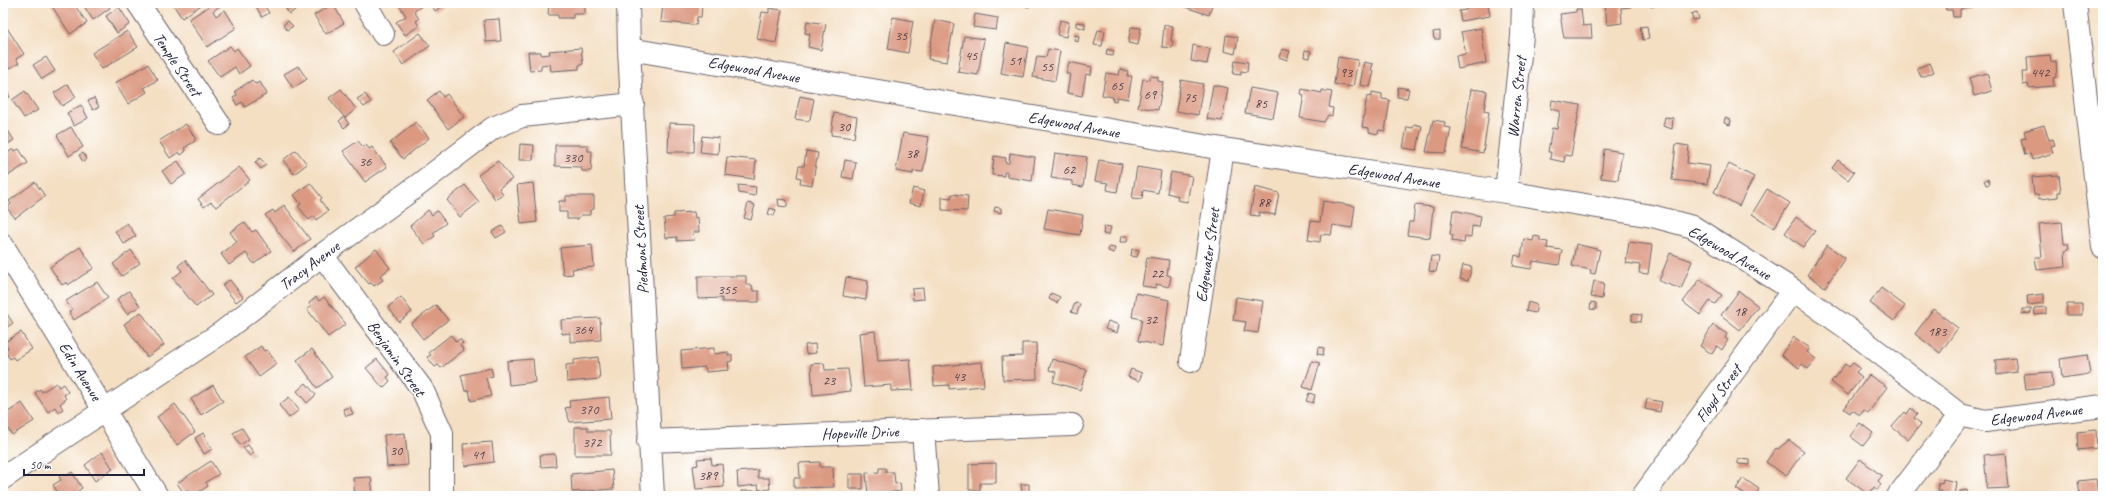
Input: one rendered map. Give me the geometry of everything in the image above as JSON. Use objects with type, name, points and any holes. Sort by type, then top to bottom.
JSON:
[{"type":"street","name":"Temple Street","points":[[138,3],[219,124]]},
{"type":"street","points":[[365,3],[383,34]]},
{"type":"street","name":"Piedmont Street","points":[[628,3],[648,441],[653,496]]},
{"type":"street","name":"Warren Street","points":[[1506,192],[1522,36],[1523,3]]},
{"type":"street","points":[[2075,3],[2101,207],[2103,247]]},
{"type":"street","name":"Edgewood Avenue","points":[[629,49],[1222,149],[1506,192],[1652,216],[1694,228],[1793,290],[1851,331],[1960,415],[1985,421],[2103,406]]},
{"type":"street","name":"Tracy Avenue","points":[[3,478],[221,333],[322,255],[417,186],[493,128],[522,116],[633,104]]},
{"type":"street","name":"Edgewater Street","points":[[1192,362],[1222,149]]},
{"type":"street","name":"Edin Avenue","points":[[3,246],[157,496]]},
{"type":"street","name":"Benjamin Street","points":[[322,255],[422,389],[442,433],[442,496]]},
{"type":"street","name":"Floyd Street","points":[[1643,496],[1793,290]]},
{"type":"street","points":[[1898,496],[1960,415]]},
{"type":"street","name":"Hopeville Drive","points":[[648,441],[1072,425]]},
{"type":"street","points":[[924,430],[928,496]]},
{"type":"building","points":[[50,3],[73,3],[87,23],[70,34]]},
{"type":"building","points":[[82,3],[107,3],[110,8],[93,20]]},
{"type":"building","points":[[172,3],[202,3],[203,4],[182,18]]},
{"type":"building","points":[[214,3],[223,4],[213,11],[216,16],[225,10],[236,28],[207,47],[189,19]]},
{"type":"building","points":[[254,3],[263,3],[269,13],[262,17]]},
{"type":"building","points":[[398,3],[420,3],[422,6],[414,11],[419,19],[416,21],[419,26],[405,35],[396,22],[406,16]]},
{"type":"building","points":[[430,3],[441,3],[443,6],[435,11]]},
{"type":"building","points":[[549,3],[585,3],[585,14],[573,14],[573,18],[558,18],[558,15],[548,15]]},
{"type":"building","points":[[663,3],[702,4],[701,17],[697,17],[696,25],[661,22]]},
{"type":"building","points":[[1015,3],[1030,3],[1029,7]]},
{"type":"building","points":[[1186,3],[1205,3],[1212,5],[1209,15],[1185,7]]},
{"type":"building","points":[[1465,3],[1488,3],[1490,16],[1461,21],[1459,11],[1466,10]]},
{"type":"building","points":[[1605,3],[1631,3],[1631,7],[1621,8],[1622,23],[1607,25]]},
{"type":"building","points":[[1650,3],[1664,3],[1651,7]]},
{"type":"building","points":[[1945,3],[1972,3],[1972,8],[1960,9],[1960,17],[1953,17],[1952,10],[1946,10]]},
{"type":"building","points":[[291,4],[295,10],[289,14],[285,7]]},
{"type":"building","points":[[333,4],[344,23],[326,34],[314,15]]},
{"type":"building","points":[[119,7],[130,24],[117,33],[106,16]]},
{"type":"building","points":[[769,8],[782,10],[776,43],[757,39],[762,12],[769,13]]},
{"type":"building","points":[[1576,9],[1581,9],[1583,26],[1591,25],[1592,38],[1564,38],[1560,14],[1576,12]]},
{"type":"building","points":[[1697,12],[1699,19],[1693,20],[1691,14]]},
{"type":"building","points":[[975,14],[998,18],[996,30],[973,27]]},
{"type":"building","points":[[893,17],[913,21],[908,53],[888,49]]},
{"type":"building","points":[[499,19],[501,41],[486,42],[484,20]]},
{"type":"building","points":[[935,20],[954,24],[947,62],[928,59]]},
{"type":"building","points":[[1060,20],[1069,22],[1066,37],[1057,35]]},
{"type":"building","points":[[288,21],[293,26],[287,30],[283,25]]},
{"type":"building","points":[[807,21],[826,24],[821,50],[808,47],[810,34],[805,33]]},
{"type":"building","points":[[1076,22],[1085,23],[1085,29],[1076,26]]},
{"type":"building","points":[[5,25],[24,54],[16,59],[19,63],[8,69],[3,61],[3,26]]},
{"type":"building","points":[[1164,25],[1173,26],[1171,41],[1173,41],[1172,48],[1162,47]]},
{"type":"building","points":[[1647,26],[1649,39],[1643,40],[1640,27]]},
{"type":"building","points":[[1131,27],[1141,28],[1138,45],[1128,43]]},
{"type":"building","points":[[1481,28],[1486,63],[1458,69],[1456,56],[1466,54],[1461,32]]},
{"type":"building","points":[[1098,30],[1105,31],[1102,46],[1094,45]]},
{"type":"building","points":[[127,31],[138,47],[102,69],[92,53]]},
{"type":"building","points":[[1440,31],[1440,39],[1434,39],[1433,32]]},
{"type":"building","points":[[420,33],[430,46],[403,65],[394,52]]},
{"type":"building","points":[[1075,35],[1079,36],[1078,42],[1074,40]]},
{"type":"building","points":[[1226,35],[1238,37],[1235,54],[1224,51]]},
{"type":"building","points":[[964,36],[984,39],[978,75],[958,72]]},
{"type":"building","points":[[1006,43],[1028,47],[1023,77],[1001,73]]},
{"type":"building","points":[[1193,45],[1210,49],[1207,64],[1191,61]]},
{"type":"building","points":[[230,46],[234,51],[237,48],[250,66],[239,74],[235,67],[220,77],[208,61]]},
{"type":"building","points":[[581,48],[583,64],[579,65],[579,69],[551,71],[550,64],[541,65],[541,70],[530,71],[528,52],[541,52],[541,55],[550,54],[549,51]]},
{"type":"building","points":[[1048,49],[1060,51],[1055,81],[1033,77],[1037,56],[1046,57]]},
{"type":"building","points":[[1107,49],[1114,51],[1113,56],[1106,55]]},
{"type":"building","points":[[1282,49],[1290,51],[1287,60],[1279,57]]},
{"type":"building","points":[[1305,50],[1311,51],[1310,58],[1304,57]]},
{"type":"building","points":[[2050,55],[2051,62],[2056,61],[2057,77],[2053,78],[2054,86],[2029,88],[2028,84],[2023,85],[2022,72],[2028,72],[2027,57]]},
{"type":"building","points":[[46,57],[55,71],[42,79],[33,65]]},
{"type":"building","points":[[1338,57],[1358,60],[1353,87],[1334,84]]},
{"type":"building","points":[[1235,60],[1248,62],[1247,72],[1241,71],[1241,75],[1233,74]]},
{"type":"building","points":[[1069,62],[1092,67],[1091,75],[1086,74],[1082,96],[1067,93],[1070,74],[1066,74]]},
{"type":"building","points":[[1364,62],[1373,64],[1371,71],[1374,71],[1370,87],[1360,85]]},
{"type":"building","points":[[1930,63],[1934,72],[1921,77],[1917,68]]},
{"type":"building","points":[[148,64],[158,80],[144,88],[147,92],[128,104],[115,83]]},
{"type":"building","points":[[298,66],[307,79],[293,88],[284,74]]},
{"type":"building","points":[[1120,69],[1128,71],[1127,76],[1132,76],[1128,99],[1117,97],[1116,101],[1112,100],[1113,97],[1102,95],[1106,73],[1119,75]]},
{"type":"building","points":[[1987,73],[1992,91],[1974,96],[1969,78]]},
{"type":"building","points":[[1150,76],[1158,77],[1158,81],[1163,82],[1158,110],[1138,107],[1143,79],[1149,80]]},
{"type":"building","points":[[252,80],[255,84],[260,82],[267,94],[245,107],[242,102],[237,105],[233,98],[237,95],[235,91]]},
{"type":"building","points":[[1181,80],[1203,84],[1198,115],[1176,111]]},
{"type":"building","points":[[68,84],[76,97],[62,106],[54,93]]},
{"type":"building","points":[[3,85],[10,97],[3,101]]},
{"type":"building","points":[[1213,85],[1228,88],[1222,121],[1207,119]]},
{"type":"building","points":[[1398,87],[1409,89],[1407,98],[1397,97]]},
{"type":"building","points":[[1250,88],[1278,93],[1273,118],[1245,113]]},
{"type":"building","points":[[341,89],[356,109],[345,118],[329,98]]},
{"type":"building","points":[[1302,89],[1322,93],[1322,90],[1332,92],[1329,107],[1333,108],[1332,116],[1328,115],[1324,122],[1300,118],[1304,95],[1301,94]]},
{"type":"building","points":[[1471,89],[1487,91],[1484,111],[1489,112],[1483,153],[1462,149]]},
{"type":"building","points":[[25,91],[38,110],[24,118],[12,100]]},
{"type":"building","points":[[439,91],[443,97],[447,94],[464,117],[448,129],[427,100]]},
{"type":"building","points":[[1372,92],[1382,94],[1382,99],[1390,100],[1385,131],[1379,130],[1378,134],[1369,132],[1369,128],[1362,127],[1367,96],[1372,97]]},
{"type":"building","points":[[365,94],[371,102],[364,107],[357,99]]},
{"type":"building","points":[[800,96],[814,99],[810,119],[808,121],[795,119]]},
{"type":"building","points":[[94,98],[99,107],[93,110],[88,101]]},
{"type":"building","points":[[1552,100],[1580,105],[1571,156],[1565,155],[1564,162],[1550,159],[1551,152],[1548,152],[1552,128],[1557,129],[1560,111],[1551,109]]},
{"type":"building","points":[[81,105],[88,118],[74,126],[67,113]]},
{"type":"building","points":[[834,113],[857,117],[854,138],[831,135]]},
{"type":"building","points":[[344,117],[349,124],[344,128],[339,121]]},
{"type":"building","points":[[1665,117],[1673,118],[1672,129],[1663,126]]},
{"type":"building","points":[[1725,118],[1731,120],[1730,125],[1724,123]]},
{"type":"building","points":[[1433,120],[1445,122],[1444,127],[1451,128],[1446,153],[1426,152]]},
{"type":"building","points":[[416,122],[429,138],[403,159],[390,143]]},
{"type":"building","points":[[3,123],[14,140],[3,147]]},
{"type":"building","points":[[669,123],[695,124],[694,152],[668,152]]},
{"type":"building","points":[[186,124],[195,138],[195,141],[184,148],[186,151],[181,155],[179,152],[170,158],[159,141]]},
{"type":"building","points":[[1414,124],[1422,126],[1417,150],[1403,148],[1407,127],[1413,128]]},
{"type":"building","points":[[2044,125],[2049,140],[2053,139],[2055,145],[2051,146],[2053,153],[2032,160],[2030,153],[2025,155],[2021,139],[2026,138],[2024,131]]},
{"type":"building","points":[[71,127],[83,147],[69,156],[57,135]]},
{"type":"building","points":[[903,133],[929,137],[923,172],[913,171],[913,174],[896,171]]},
{"type":"building","points":[[702,136],[719,138],[718,154],[700,152]]},
{"type":"building","points":[[358,141],[363,147],[366,145],[369,149],[372,147],[387,167],[365,182],[343,151]]},
{"type":"building","points":[[520,144],[534,145],[533,160],[519,160]]},
{"type":"building","points":[[1676,144],[1689,146],[1687,163],[1710,166],[1707,184],[1672,180]]},
{"type":"building","points":[[555,145],[588,145],[588,151],[592,151],[591,171],[582,171],[581,167],[555,166]]},
{"type":"building","points":[[13,149],[15,151],[19,149],[28,163],[3,179],[3,156]]},
{"type":"building","points":[[1604,149],[1622,152],[1618,180],[1601,178]]},
{"type":"building","points":[[296,150],[307,164],[294,174],[283,160]]},
{"type":"building","points":[[806,151],[818,153],[812,185],[800,183],[801,178],[797,177],[799,166],[804,166]]},
{"type":"building","points":[[83,153],[87,159],[83,162],[79,155]]},
{"type":"building","points":[[1010,153],[1035,157],[1032,181],[1007,177],[1007,172],[1004,172],[1004,176],[992,175],[994,156],[1006,158],[1005,163],[1009,163]]},
{"type":"building","points":[[1055,153],[1087,157],[1083,187],[1072,185],[1072,181],[1051,178]]},
{"type":"building","points":[[727,157],[756,160],[754,179],[725,175]]},
{"type":"building","points":[[260,158],[266,165],[261,169],[255,162]]},
{"type":"building","points":[[845,160],[856,162],[853,179],[842,177]]},
{"type":"building","points":[[1099,160],[1122,164],[1117,192],[1107,190],[1108,183],[1095,181]]},
{"type":"building","points":[[1838,160],[1854,172],[1848,180],[1832,168]]},
{"type":"building","points":[[178,161],[186,174],[171,184],[162,171]]},
{"type":"building","points":[[498,161],[512,179],[499,188],[503,194],[495,199],[478,175]]},
{"type":"building","points":[[1729,164],[1754,177],[1739,206],[1714,192]]},
{"type":"building","points":[[239,167],[250,180],[216,207],[211,202],[204,207],[198,199]]},
{"type":"building","points":[[1137,167],[1161,171],[1158,193],[1143,190],[1142,199],[1132,198]]},
{"type":"building","points":[[1171,172],[1192,176],[1187,202],[1177,200],[1178,196],[1167,193]]},
{"type":"building","points":[[2059,175],[2061,192],[2058,192],[2058,197],[2039,199],[2038,194],[2034,195],[2032,177]]},
{"type":"building","points":[[1988,179],[1990,184],[1986,185],[1984,180]]},
{"type":"building","points":[[35,182],[45,196],[15,218],[7,208],[11,204],[9,201]]},
{"type":"building","points":[[310,183],[322,198],[320,200],[328,211],[316,220],[314,216],[309,220],[298,206],[301,204],[294,195]]},
{"type":"building","points":[[533,183],[537,222],[521,224],[517,185]]},
{"type":"building","points":[[465,185],[479,202],[460,217],[447,200]]},
{"type":"building","points":[[738,185],[756,187],[755,196],[739,193]]},
{"type":"building","points":[[1255,187],[1279,193],[1275,215],[1259,212],[1259,216],[1250,215]]},
{"type":"building","points":[[913,188],[924,191],[921,206],[909,203]]},
{"type":"building","points":[[1767,189],[1790,203],[1774,228],[1752,214]]},
{"type":"building","points":[[952,194],[968,196],[967,211],[942,210],[942,197],[951,198]]},
{"type":"building","points":[[566,196],[594,196],[594,209],[590,210],[590,215],[581,215],[578,219],[567,219],[567,212],[559,212],[559,201],[566,201]]},
{"type":"building","points":[[778,199],[787,200],[787,207],[779,206]]},
{"type":"building","points":[[1323,201],[1355,206],[1352,228],[1333,225],[1331,235],[1321,234],[1320,242],[1308,240],[1311,221],[1320,222]]},
{"type":"building","points":[[748,203],[755,205],[751,220],[744,218]]},
{"type":"building","points":[[284,205],[310,239],[294,252],[265,215],[273,210],[275,213]]},
{"type":"building","points":[[1415,205],[1433,207],[1430,238],[1407,235],[1409,222],[1413,222]]},
{"type":"building","points":[[995,207],[1001,208],[1001,213],[994,211]]},
{"type":"building","points":[[770,208],[776,210],[774,216],[768,214]]},
{"type":"building","points":[[1048,209],[1083,215],[1080,235],[1044,229]]},
{"type":"building","points":[[428,210],[432,215],[437,211],[446,223],[433,233],[435,236],[424,244],[410,226]]},
{"type":"building","points":[[1453,210],[1481,216],[1479,227],[1472,226],[1471,237],[1465,236],[1464,243],[1452,241],[1453,235],[1450,234]]},
{"type":"building","points":[[694,212],[695,218],[698,217],[699,232],[693,232],[694,240],[677,241],[677,237],[666,238],[664,218],[674,217],[674,213]]},
{"type":"building","points":[[1796,217],[1815,231],[1803,247],[1785,233]]},
{"type":"building","points":[[244,222],[252,232],[256,230],[271,251],[254,264],[246,253],[229,265],[221,254],[237,242],[230,232]]},
{"type":"building","points":[[2062,222],[2064,244],[2068,244],[2069,250],[2065,251],[2066,267],[2037,270],[2035,257],[2042,257],[2039,224]]},
{"type":"building","points":[[127,223],[136,236],[124,244],[115,231]]},
{"type":"building","points":[[502,226],[506,232],[496,238],[492,232]]},
{"type":"building","points":[[1104,226],[1111,227],[1109,235],[1103,234]]},
{"type":"building","points":[[1121,236],[1128,236],[1127,242],[1120,242]]},
{"type":"building","points":[[1534,236],[1540,237],[1540,241],[1548,242],[1547,248],[1562,250],[1559,265],[1533,261],[1531,269],[1513,266],[1515,255],[1521,257],[1524,239],[1533,241]]},
{"type":"building","points":[[1629,242],[1652,245],[1648,274],[1639,273],[1640,265],[1626,263]]},
{"type":"building","points":[[1576,244],[1600,250],[1595,274],[1590,273],[1591,270],[1572,266]]},
{"type":"building","points":[[592,245],[594,267],[572,269],[573,274],[563,275],[560,248]]},
{"type":"building","points":[[1827,245],[1845,258],[1825,287],[1807,275]]},
{"type":"building","points":[[80,247],[94,268],[68,285],[67,282],[62,285],[50,267]]},
{"type":"building","points":[[1109,247],[1115,248],[1114,253],[1108,251]]},
{"type":"building","points":[[376,249],[390,268],[380,276],[383,280],[374,286],[371,283],[369,284],[355,267]]},
{"type":"building","points":[[1132,249],[1139,250],[1137,257],[1131,256]]},
{"type":"building","points":[[131,250],[140,263],[122,276],[113,264]]},
{"type":"building","points":[[1670,253],[1692,261],[1681,289],[1659,281]]},
{"type":"building","points":[[1431,256],[1439,257],[1436,272],[1429,271]]},
{"type":"building","points":[[1147,257],[1169,260],[1167,275],[1171,276],[1169,287],[1156,284],[1156,288],[1142,286]]},
{"type":"building","points":[[185,260],[212,295],[196,307],[173,278],[182,271],[178,266]]},
{"type":"building","points":[[1463,265],[1472,267],[1468,281],[1460,279]]},
{"type":"building","points":[[698,276],[746,276],[746,285],[752,285],[753,291],[759,291],[759,302],[722,302],[722,298],[698,299]]},
{"type":"building","points":[[846,277],[868,281],[866,300],[843,296]]},
{"type":"building","points":[[1700,279],[1722,295],[1715,304],[1710,301],[1700,315],[1683,302]]},
{"type":"building","points":[[230,280],[243,297],[236,302],[222,285]]},
{"type":"building","points":[[1594,281],[1604,283],[1602,299],[1591,297]]},
{"type":"building","points":[[97,282],[108,298],[74,320],[69,312],[72,310],[66,301]]},
{"type":"building","points":[[923,288],[924,299],[913,300],[912,289]]},
{"type":"building","points":[[1881,288],[1905,306],[1894,321],[1870,303]]},
{"type":"building","points":[[129,291],[140,306],[127,314],[117,299]]},
{"type":"building","points":[[1739,291],[1758,306],[1740,330],[1721,315]]},
{"type":"building","points":[[1051,293],[1060,297],[1057,303],[1049,299]]},
{"type":"building","points":[[1136,293],[1169,300],[1163,346],[1138,341],[1142,319],[1132,317]]},
{"type":"building","points":[[2044,294],[2044,303],[2028,305],[2027,296]]},
{"type":"building","points":[[316,297],[319,301],[324,297],[346,324],[328,337],[307,309],[311,306],[309,303]]},
{"type":"building","points":[[401,297],[412,312],[399,322],[388,307]]},
{"type":"building","points":[[1236,297],[1263,301],[1258,333],[1244,331],[1246,322],[1233,320]]},
{"type":"building","points":[[1528,302],[1537,305],[1535,313],[1526,311]]},
{"type":"building","points":[[1591,302],[1596,303],[1596,310],[1590,309]]},
{"type":"building","points":[[1075,303],[1080,304],[1077,314],[1071,312]]},
{"type":"building","points":[[2067,304],[2082,304],[2082,315],[2066,315]]},
{"type":"building","points":[[436,305],[448,320],[423,339],[411,324]]},
{"type":"building","points":[[2046,307],[2046,314],[2035,315],[2034,308]]},
{"type":"building","points":[[3,308],[13,323],[3,330]]},
{"type":"building","points":[[1933,309],[1958,328],[1940,353],[1915,334]]},
{"type":"building","points":[[2022,309],[2031,309],[2031,313],[2022,314]]},
{"type":"building","points":[[141,312],[164,345],[147,357],[124,324]]},
{"type":"building","points":[[1632,314],[1642,315],[1641,322],[1632,321]]},
{"type":"building","points":[[600,318],[601,340],[570,342],[570,333],[562,334],[561,320]]},
{"type":"building","points":[[1108,321],[1119,325],[1117,333],[1105,329]]},
{"type":"building","points":[[1713,325],[1727,334],[1725,338],[1728,340],[1722,350],[1717,346],[1712,354],[1700,346]]},
{"type":"building","points":[[875,331],[878,361],[910,359],[913,390],[891,391],[891,385],[864,387],[859,333]]},
{"type":"building","points":[[21,332],[32,349],[15,360],[13,357],[10,359],[4,350],[8,348],[5,342]]},
{"type":"building","points":[[451,335],[456,342],[460,339],[463,343],[460,345],[464,350],[441,368],[438,365],[435,367],[427,357],[431,355],[429,352]]},
{"type":"building","points":[[1794,337],[1810,348],[1807,352],[1816,359],[1808,369],[1802,364],[1799,368],[1781,355]]},
{"type":"building","points":[[1022,343],[1036,343],[1037,379],[1003,380],[1002,357],[1022,356]]},
{"type":"building","points":[[815,344],[816,353],[806,354],[805,345]]},
{"type":"building","points":[[261,346],[264,351],[267,350],[277,364],[259,377],[245,357]]},
{"type":"building","points":[[1318,347],[1324,348],[1323,355],[1317,354]]},
{"type":"building","points":[[714,348],[714,354],[728,352],[728,355],[732,355],[732,361],[728,362],[729,370],[706,372],[705,367],[682,369],[681,351]]},
{"type":"building","points":[[312,349],[332,377],[317,388],[297,360]]},
{"type":"building","points":[[2087,355],[2090,374],[2062,378],[2060,359]]},
{"type":"building","points":[[598,357],[600,379],[567,382],[566,365],[574,364],[574,360]]},
{"type":"building","points":[[2015,358],[2017,372],[1997,375],[1995,360]]},
{"type":"building","points":[[377,359],[390,375],[387,377],[390,381],[383,388],[366,368]]},
{"type":"building","points":[[533,359],[535,382],[509,385],[507,361]]},
{"type":"building","points":[[1052,359],[1087,370],[1080,390],[1053,382],[1056,372],[1049,370]]},
{"type":"building","points":[[1312,361],[1320,363],[1312,390],[1303,387]]},
{"type":"building","points":[[982,362],[984,386],[949,389],[949,385],[934,386],[933,367]]},
{"type":"building","points":[[824,363],[825,370],[848,369],[851,391],[813,395],[811,364]]},
{"type":"building","points":[[1853,363],[1860,368],[1856,372],[1862,377],[1848,395],[1831,382],[1845,364],[1849,367]]},
{"type":"building","points":[[491,368],[493,376],[486,378],[491,396],[471,401],[469,390],[465,391],[461,375]]},
{"type":"building","points":[[1131,369],[1142,373],[1139,381],[1128,377]]},
{"type":"building","points":[[2052,372],[2053,387],[2026,390],[2024,374]]},
{"type":"building","points":[[1869,375],[1887,387],[1868,413],[1864,410],[1860,415],[1852,410],[1850,413],[1844,409]]},
{"type":"building","points":[[56,383],[59,387],[63,384],[68,392],[64,395],[66,399],[60,404],[63,409],[58,412],[55,407],[48,412],[35,393],[40,389],[42,392]]},
{"type":"building","points":[[306,383],[316,395],[307,403],[297,391]]},
{"type":"building","points":[[213,385],[223,401],[201,415],[191,399]]},
{"type":"building","points":[[1309,393],[1315,395],[1313,403],[1306,401]]},
{"type":"building","points":[[289,397],[299,410],[289,418],[279,405]]},
{"type":"building","points":[[609,397],[611,419],[570,422],[565,408],[570,407],[569,401]]},
{"type":"building","points":[[1647,399],[1662,402],[1660,412],[1645,409]]},
{"type":"building","points":[[22,403],[34,421],[12,435],[3,421],[8,418],[5,414]]},
{"type":"building","points":[[175,404],[195,432],[177,445],[157,417]]},
{"type":"building","points":[[350,407],[353,414],[346,416],[343,409]]},
{"type":"building","points":[[1911,408],[1917,414],[1914,418],[1921,424],[1908,440],[1892,427],[1905,412],[1907,414]]},
{"type":"building","points":[[1860,423],[1873,433],[1863,446],[1850,436]]},
{"type":"building","points":[[575,427],[588,427],[588,431],[610,431],[611,455],[575,455]]},
{"type":"building","points":[[242,428],[249,439],[240,445],[233,433]]},
{"type":"building","points":[[2096,430],[2097,448],[2078,450],[2077,432]]},
{"type":"building","points":[[203,433],[212,449],[204,454],[195,438]]},
{"type":"building","points":[[405,433],[408,465],[387,467],[384,435]]},
{"type":"building","points":[[1789,440],[1804,451],[1786,476],[1766,462],[1776,448],[1778,449]]},
{"type":"building","points":[[492,442],[494,462],[465,466],[463,444]]},
{"type":"building","points":[[248,445],[254,453],[250,456],[243,448]]},
{"type":"building","points":[[102,452],[113,469],[95,481],[85,465]]},
{"type":"building","points":[[2006,453],[2009,488],[1987,489],[1984,455]]},
{"type":"building","points":[[555,454],[556,466],[541,467],[540,455]]},
{"type":"building","points":[[711,458],[712,465],[722,464],[724,487],[696,489],[693,466],[698,465],[697,459]]},
{"type":"building","points":[[1738,459],[1750,460],[1750,465],[1738,464]]},
{"type":"building","points":[[1860,459],[1882,476],[1878,481],[1881,484],[1877,490],[1874,487],[1869,495],[1846,478]]},
{"type":"building","points":[[211,461],[219,474],[206,482],[208,486],[193,496],[190,496],[187,490],[183,492],[177,483]]},
{"type":"building","points":[[820,462],[820,467],[833,467],[834,487],[794,488],[794,478],[800,478],[799,463]]},
{"type":"building","points":[[996,463],[996,483],[980,483],[980,490],[969,490],[969,464]]},
{"type":"building","points":[[879,468],[886,468],[886,472],[894,472],[895,484],[900,483],[901,491],[868,496],[866,473],[879,472]]},
{"type":"building","points":[[612,470],[614,489],[572,492],[571,474]]},
{"type":"building","points":[[758,470],[758,478],[769,478],[770,489],[759,490],[758,485],[738,487],[737,472]]},
{"type":"building","points":[[72,472],[82,488],[74,494],[75,496],[60,496],[53,485],[61,480],[59,477],[64,473],[66,476]]},
{"type":"building","points":[[849,474],[863,474],[863,489],[849,489]]},
{"type":"building","points":[[371,477],[373,496],[355,496],[353,478]]},
{"type":"building","points":[[1743,478],[1759,489],[1757,492],[1760,494],[1759,496],[1747,496],[1736,489]]},
{"type":"building","points":[[1943,479],[1956,482],[1954,496],[1941,496],[1941,491],[1938,491],[1939,483],[1942,484]]},
{"type":"building","points":[[2096,479],[2098,496],[2080,496],[2078,481]]},
{"type":"building","points":[[1021,484],[1029,484],[1029,492],[1022,492]]},
{"type":"building","points":[[1967,490],[1968,496],[1960,496],[1960,491]]},
{"type":"building","points":[[741,491],[761,491],[761,496],[741,496]]},
{"type":"building","points":[[557,493],[557,496],[543,496],[543,494]]}]
